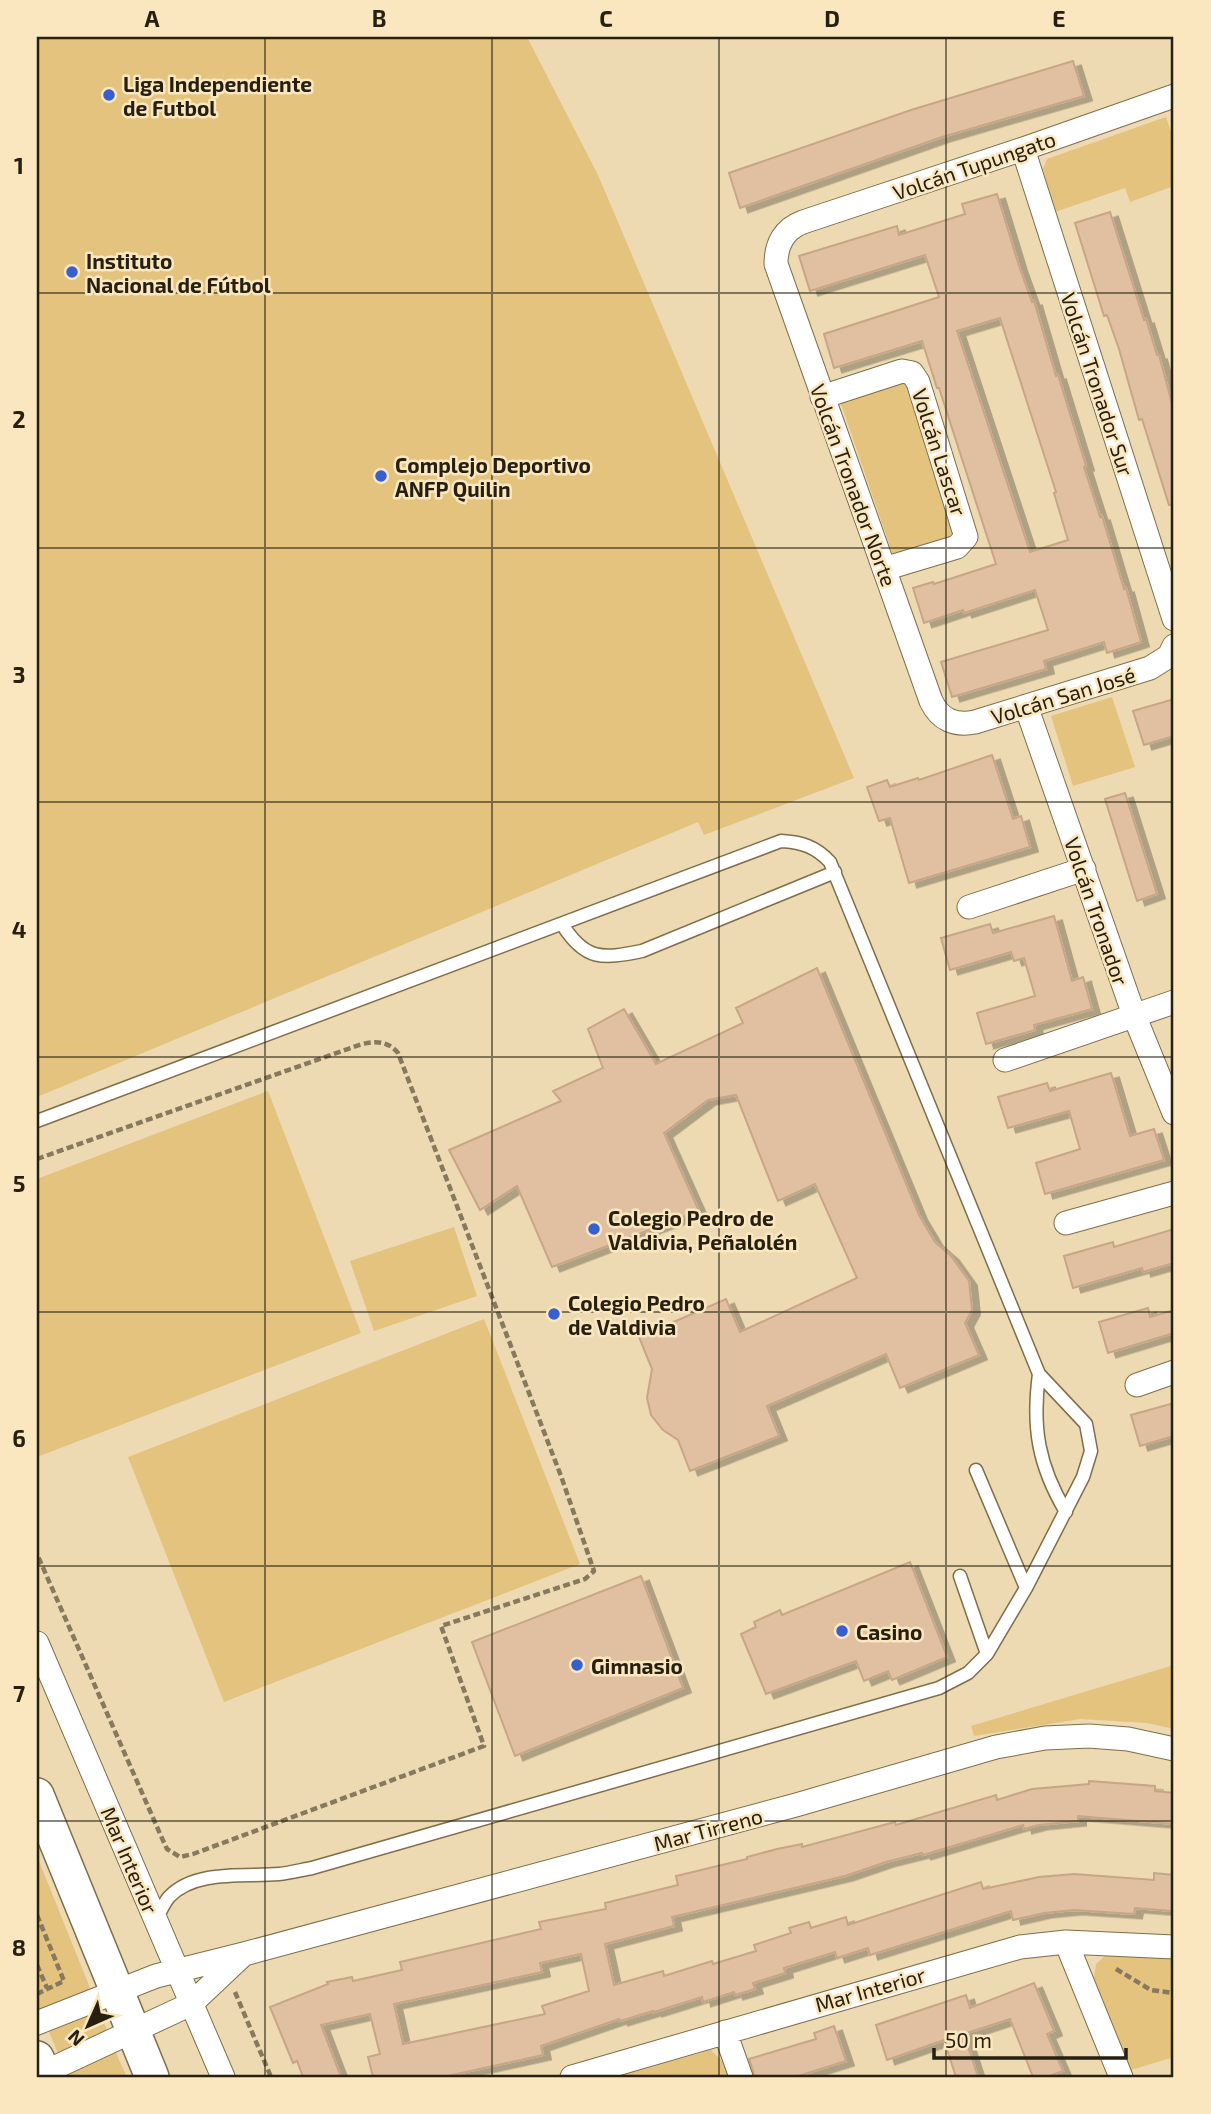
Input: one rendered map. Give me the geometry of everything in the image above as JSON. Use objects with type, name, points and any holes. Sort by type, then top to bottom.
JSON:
[{"type":"main road","points":[[37,1795],[152,2077]]},
{"type":"street","name":"Volcán Tupungato","points":[[779,242],[788,230],[803,222],[1174,96]]},
{"type":"street","name":"Volcán Tronador Sur","points":[[1023,149],[1174,619]]},
{"type":"street","name":"Volcán Tronador Norte","points":[[779,242],[776,264],[822,397],[931,701],[935,709],[948,721]]},
{"type":"street","name":"Volcán Lascar","points":[[822,397],[902,371],[912,373],[918,382],[966,537],[957,547],[884,569]]},
{"type":"street","name":"Volcán San José","points":[[948,721],[965,724],[1157,665],[1173,648]]},
{"type":"street","name":"Volcán Tronador","points":[[1026,706],[1045,768],[1084,869],[1134,1015],[1174,1113]]},
{"type":"street","points":[[969,907],[1084,869]]},
{"type":"street","points":[[1005,1060],[1174,1002]]},
{"type":"street","points":[[1066,1223],[1174,1193]]},
{"type":"street","points":[[1137,1385],[1174,1373]]},
{"type":"street","name":"Mar Interior","points":[[37,1643],[223,2077]]},
{"type":"street","name":"Mar Tirreno","points":[[37,2023],[176,1970],[796,1805],[996,1747],[1045,1738],[1089,1736],[1128,1739],[1174,1749]]},
{"type":"street","points":[[1066,1942],[1121,2077]]},
{"type":"street","name":"Mar Interior","points":[[572,2077],[1036,1943],[1174,1947]]},
{"type":"street","name":"Mar Tirreno","points":[[41,2069],[133,2032],[191,2004],[244,1954]]},
{"type":"street","points":[[725,2032],[741,2077]]},
{"type":"lane","points":[[37,1121],[781,841],[797,842],[812,847],[830,862],[835,872],[1039,1374],[1086,1424],[1091,1451],[1083,1477],[1066,1512],[987,1654],[968,1673],[939,1688],[312,1868],[281,1874],[225,1874],[197,1882],[169,1897],[156,1922]]},
{"type":"lane","points":[[562,924],[573,941],[599,957],[642,951],[835,872]]},
{"type":"lane","points":[[1039,1374],[1035,1405],[1037,1442],[1050,1485],[1066,1512]]},
{"type":"lane","points":[[976,1470],[1026,1588]]},
{"type":"lane","points":[[960,1576],[987,1654]]},
{"type":"path","points":[[37,1159],[362,1044],[376,1041],[391,1045],[398,1053],[561,1475],[594,1571],[585,1579],[441,1626],[484,1746],[180,1857],[167,1849],[37,1554]]},
{"type":"path","points":[[37,1915],[64,1981],[37,1994]]},
{"type":"path","points":[[37,1965],[47,1988]]},
{"type":"path","points":[[225,1972],[271,2077]]},
{"type":"shaded area","name":"Complejo Deportivo ANFP Quilin","points":[[37,37],[527,37],[598,175],[854,778],[704,835],[698,822],[37,1097]]},
{"type":"shaded area","points":[[1166,117],[1174,141],[1174,186],[1130,202],[1125,188],[1055,212],[1043,169],[1047,159]]},
{"type":"shaded area","points":[[906,380],[960,535],[894,558],[840,401]]},
{"type":"shaded area","points":[[1112,697],[1135,767],[1073,786],[1051,716]]},
{"type":"shaded area","points":[[268,1091],[361,1333],[37,1457],[37,1179]]},
{"type":"shaded area","points":[[454,1227],[477,1296],[374,1331],[350,1261]]},
{"type":"shaded area","points":[[484,1319],[580,1564],[224,1702],[128,1457]]},
{"type":"shaded area","points":[[1174,1665],[1174,1729],[1147,1723],[1080,1719],[974,1736],[971,1726]]},
{"type":"shaded area","points":[[37,1856],[127,2077],[68,2077],[37,2003]]},
{"type":"shaded area","points":[[1106,1955],[1174,1955],[1174,2057],[1131,2070],[1094,1978],[1096,1964]]},
{"type":"shaded area","points":[[711,2050],[724,2063],[730,2077],[617,2077]]},
{"type":"building","points":[[1073,61],[1084,96],[942,137],[740,208],[729,173],[911,110]]},
{"type":"building","points":[[997,194],[1019,266],[1032,302],[1034,301],[1056,376],[1058,375],[1086,466],[1084,467],[1124,589],[1126,588],[1141,642],[1107,653],[1104,642],[1044,661],[1046,669],[952,697],[941,662],[1048,630],[1035,590],[924,623],[913,588],[996,564],[939,388],[922,341],[834,368],[824,334],[939,297],[925,255],[810,291],[799,256],[897,226],[899,235],[965,214],[962,204]],"holes":[[[1000,318],[1056,492],[1054,493],[1068,540],[1030,552],[957,331]]]},
{"type":"building","points":[[1110,212],[1144,320],[1146,319],[1159,355],[1174,411],[1174,504],[1169,505],[1142,419],[1139,420],[1119,349],[1107,315],[1104,316],[1075,223]]},
{"type":"building","points":[[1174,699],[1174,736],[1144,745],[1133,711]]},
{"type":"building","points":[[992,755],[1013,819],[1021,816],[1030,847],[909,883],[890,818],[879,821],[867,787],[887,780],[890,787],[918,778],[919,780]]},
{"type":"building","points":[[1125,793],[1157,894],[1137,901],[1105,799]]},
{"type":"building","points":[[1054,916],[1072,981],[1083,977],[1092,1009],[1034,1025],[1035,1030],[986,1044],[977,1013],[1035,996],[1024,958],[1014,961],[1011,952],[950,970],[941,938],[990,924],[993,933]]},
{"type":"building","name":"Colegio Pedro de Valdivia, Peñalolén","points":[[817,968],[919,1215],[935,1242],[951,1256],[969,1281],[972,1310],[965,1323],[979,1355],[900,1388],[886,1354],[767,1406],[779,1436],[690,1471],[678,1440],[663,1430],[651,1415],[647,1398],[652,1369],[639,1337],[726,1299],[740,1332],[857,1278],[815,1184],[778,1201],[736,1095],[708,1100],[664,1133],[699,1211],[552,1267],[517,1186],[480,1210],[449,1150],[561,1101],[553,1091],[603,1068],[588,1029],[624,1009],[656,1064],[743,1023],[736,1008]]},
{"type":"building","points":[[1111,1073],[1130,1136],[1154,1129],[1164,1160],[1045,1194],[1036,1163],[1080,1149],[1069,1111],[1008,1128],[998,1097],[1047,1083],[1050,1091]]},
{"type":"building","points":[[1174,1229],[1174,1263],[1143,1272],[1142,1268],[1073,1288],[1064,1256],[1113,1242],[1114,1247]]},
{"type":"building","points":[[1148,1308],[1150,1317],[1174,1310],[1174,1333],[1108,1353],[1099,1322]]},
{"type":"building","points":[[1174,1403],[1174,1436],[1140,1446],[1131,1415]]},
{"type":"building","name":"Casino","points":[[910,1562],[947,1657],[892,1680],[888,1671],[864,1681],[856,1661],[766,1694],[741,1634],[756,1627],[754,1622],[780,1610],[782,1615]]},
{"type":"building","name":"Gimnasio","points":[[641,1576],[683,1688],[515,1756],[472,1642]]},
{"type":"building","points":[[1089,1781],[1155,1786],[1155,1791],[1174,1793],[1174,1824],[1078,1816],[1078,1821],[1024,1829],[1023,1825],[923,1855],[922,1853],[886,1862],[845,1876],[672,1917],[674,1926],[605,1944],[614,1985],[663,1971],[664,1976],[756,1951],[754,1945],[791,1933],[789,1928],[809,1922],[811,1928],[846,1917],[848,1925],[981,1882],[983,1889],[1039,1877],[1074,1874],[1154,1880],[1154,1873],[1174,1875],[1172,1911],[1135,1908],[1134,1914],[1074,1910],[1013,1920],[1011,1911],[870,1955],[868,1948],[837,1958],[835,1952],[784,1968],[785,1973],[753,1983],[755,1989],[735,1995],[734,1992],[703,2002],[702,1997],[654,2012],[620,2021],[619,2019],[541,2046],[543,2055],[443,2077],[373,2077],[368,2057],[380,2054],[370,2014],[321,2025],[341,2077],[303,2077],[297,2061],[293,2063],[270,2007],[328,1984],[327,1982],[352,1977],[353,1981],[402,1970],[400,1962],[541,1929],[539,1922],[606,1909],[605,1903],[678,1885],[676,1876],[777,1849],[802,1844],[802,1847],[895,1822],[896,1825],[996,1795],[997,1800],[1032,1789],[1089,1784]],"holes":[[[581,1954],[589,1991],[542,2006],[545,2014],[403,2044],[394,2004],[542,1972],[540,1963]]]},
{"type":"building","points":[[1034,1983],[1054,2031],[1047,2034],[1063,2071],[1047,2077],[1033,2077],[1010,2019],[964,2034],[978,2077],[956,2077],[944,2040],[887,2060],[876,2025],[966,1995],[970,2008]]},
{"type":"building","points":[[834,2026],[846,2061],[795,2077],[755,2077],[749,2059],[816,2039],[814,2033]]},
{"type":"place","name":"Liga Independiente de Futbol","points":[[109,95]]},
{"type":"place","name":"Instituto Nacional de Fútbol","points":[[72,272]]},
{"type":"place","name":"Complejo Deportivo ANFP Quilin","points":[[381,476]]},
{"type":"place","name":"Colegio Pedro de Valdivia, Peñalolén","points":[[594,1229]]},
{"type":"place","name":"Colegio Pedro de Valdivia","points":[[554,1314]]},
{"type":"place","name":"Casino","points":[[842,1631]]},
{"type":"place","name":"Gimnasio","points":[[577,1665]]}]
